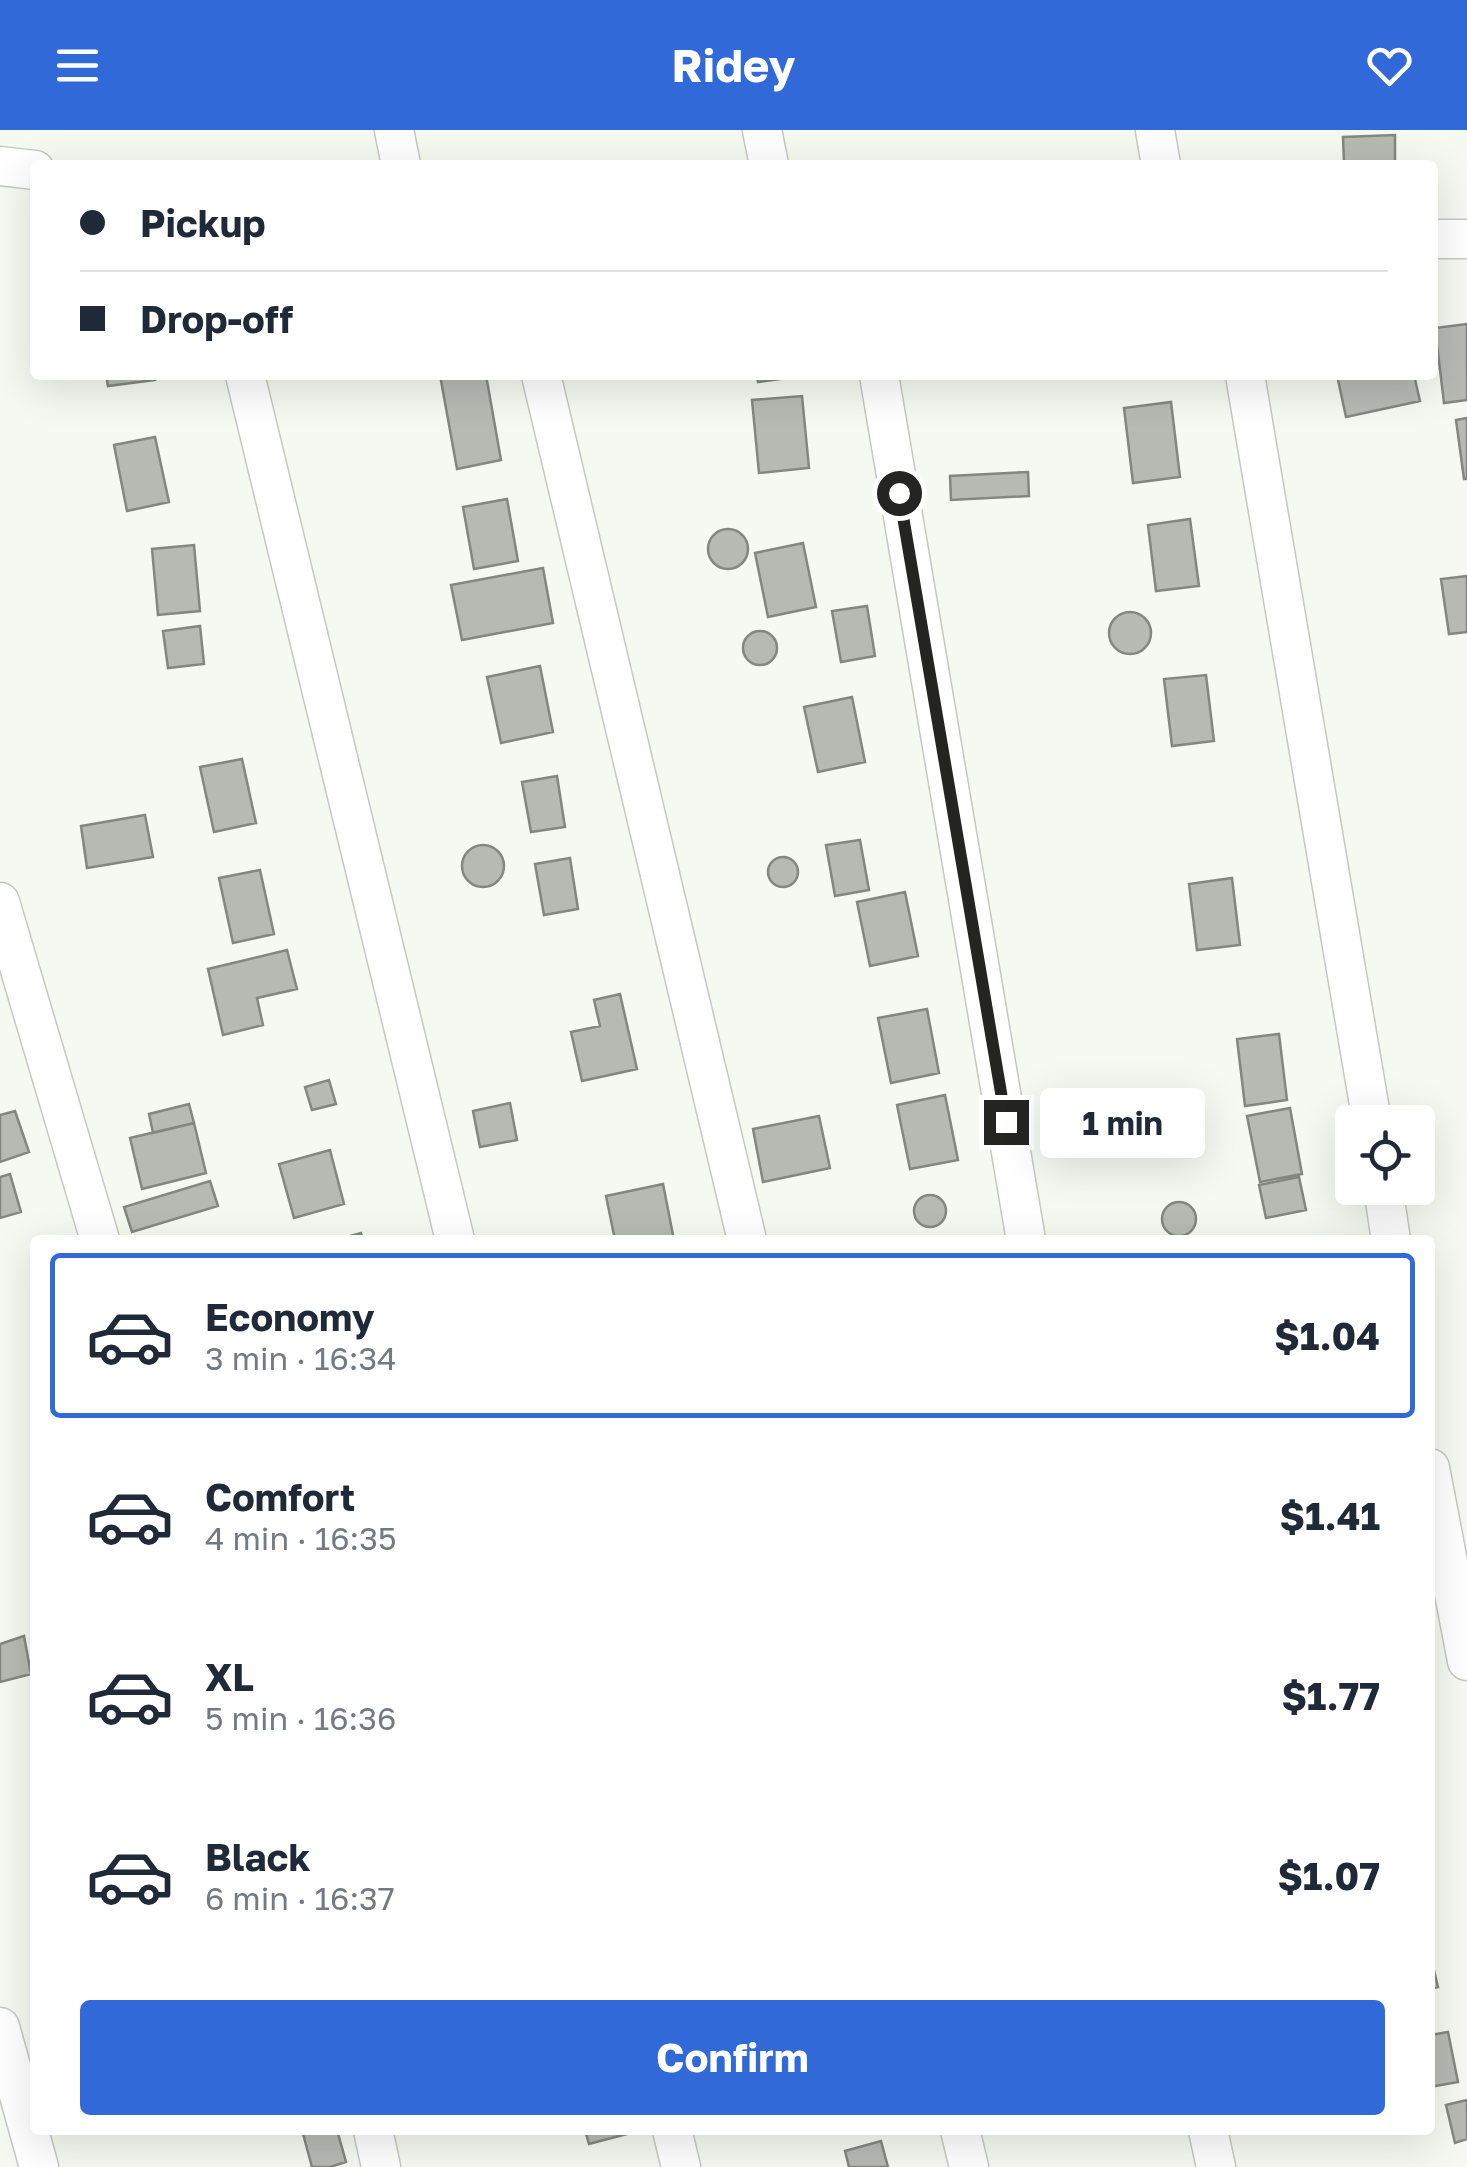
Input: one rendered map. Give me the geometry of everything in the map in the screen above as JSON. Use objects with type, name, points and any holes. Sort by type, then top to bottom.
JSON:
[{"type":"street","points":[[394,130],[400,160]]},
{"type":"street","points":[[762,130],[767,160]]},
{"type":"street","points":[[1155,130],[1161,160]]},
{"type":"street","points":[[0,166],[30,169]]},
{"type":"street","points":[[1438,239],[1467,239]]},
{"type":"street","points":[[246,380],[454,1235]]},
{"type":"street","points":[[542,380],[746,1235]]},
{"type":"street","points":[[880,380],[1025,1235]]},
{"type":"street","points":[[1246,380],[1369,1105]]},
{"type":"street","points":[[0,902],[98,1235]]},
{"type":"street","points":[[1385,1205],[1391,1235]]},
{"type":"street","points":[[1435,1494],[1467,1660]]},
{"type":"street","points":[[0,2027],[30,2132]]},
{"type":"street","points":[[31,2135],[40,2167]]},
{"type":"street","points":[[373,2135],[380,2167]]},
{"type":"street","points":[[673,2135],[680,2167]]},
{"type":"street","points":[[961,2135],[969,2167]]},
{"type":"street","points":[[1209,2135],[1216,2167]]},
{"type":"building","points":[[1395,135],[1395,160],[1344,160],[1343,137]]},
{"type":"building","points":[[1467,324],[1467,400],[1444,403],[1438,328]]},
{"type":"building","points":[[107,380],[155,380],[108,386]]},
{"type":"building","points":[[441,380],[487,380],[501,460],[457,469]]},
{"type":"building","points":[[1338,380],[1415,380],[1420,401],[1346,417]]},
{"type":"building","points":[[802,396],[809,468],[759,473],[752,400]]},
{"type":"building","points":[[1171,402],[1180,477],[1133,483],[1124,408]]},
{"type":"building","points":[[1467,418],[1467,479],[1464,479],[1456,420]]},
{"type":"building","points":[[155,437],[169,502],[127,511],[114,445]]},
{"type":"building","points":[[1028,472],[1029,496],[951,500],[950,476]]},
{"type":"building","points":[[507,499],[518,561],[474,569],[463,507]]},
{"type":"building","points":[[1190,519],[1199,586],[1156,591],[1148,525]]},
{"type":"building","points":[[728,529],[742,535],[748,549],[742,563],[728,569],[714,563],[708,549],[714,535]]},
{"type":"building","points":[[803,543],[816,607],[768,617],[755,553]]},
{"type":"building","points":[[194,545],[200,611],[158,615],[152,549]]},
{"type":"building","points":[[543,568],[553,623],[462,640],[451,585]]},
{"type":"building","points":[[1467,576],[1467,632],[1449,634],[1441,579]]},
{"type":"building","points":[[867,606],[875,656],[841,662],[832,611]]},
{"type":"building","points":[[1130,612],[1145,618],[1151,633],[1145,648],[1130,654],[1115,648],[1109,633],[1115,618]]},
{"type":"building","points":[[200,626],[204,664],[168,668],[163,631]]},
{"type":"building","points":[[760,631],[772,636],[777,648],[772,660],[760,665],[748,660],[743,648],[748,636]]},
{"type":"building","points":[[540,666],[553,732],[501,743],[487,677]]},
{"type":"building","points":[[1206,675],[1214,741],[1172,746],[1164,679]]},
{"type":"building","points":[[852,697],[865,762],[818,772],[804,707]]},
{"type":"building","points":[[242,759],[256,823],[214,832],[200,767]]},
{"type":"building","points":[[557,776],[565,827],[531,832],[522,782]]},
{"type":"building","points":[[145,815],[153,857],[87,868],[81,826]]},
{"type":"building","points":[[860,840],[869,890],[835,896],[826,845]]},
{"type":"building","points":[[483,845],[498,851],[504,866],[498,881],[483,887],[468,881],[462,866],[468,851]]},
{"type":"building","points":[[783,857],[794,861],[798,872],[794,883],[783,887],[772,883],[768,872],[772,861]]},
{"type":"building","points":[[570,858],[578,909],[544,915],[535,864]]},
{"type":"building","points":[[260,870],[274,934],[233,943],[219,878]]},
{"type":"building","points":[[1232,878],[1240,945],[1197,950],[1189,884]]},
{"type":"building","points":[[905,892],[918,956],[870,966],[857,902]]},
{"type":"building","points":[[287,950],[297,989],[257,998],[263,1025],[223,1035],[208,969]]},
{"type":"building","points":[[620,994],[637,1069],[582,1081],[571,1032],[600,1026],[594,1000]]},
{"type":"building","points":[[927,1009],[939,1073],[891,1083],[878,1018]]},
{"type":"building","points":[[1279,1034],[1287,1100],[1245,1106],[1237,1039]]},
{"type":"building","points":[[329,1080],[336,1104],[312,1110],[305,1087]]},
{"type":"building","points":[[945,1095],[958,1160],[910,1169],[897,1105]]},
{"type":"building","points":[[510,1103],[517,1140],[480,1147],[473,1111]]},
{"type":"building","points":[[189,1104],[194,1123],[153,1133],[149,1114]]},
{"type":"building","points":[[1290,1108],[1302,1174],[1260,1182],[1247,1116]]},
{"type":"building","points":[[15,1111],[29,1152],[0,1162],[0,1115]]},
{"type":"building","points":[[819,1116],[830,1168],[763,1182],[753,1129]]},
{"type":"building","points":[[194,1123],[206,1173],[142,1189],[130,1138]]},
{"type":"building","points":[[330,1150],[344,1204],[294,1218],[279,1164]]},
{"type":"building","points":[[10,1174],[21,1212],[0,1218],[0,1177]]},
{"type":"building","points":[[1299,1177],[1306,1210],[1266,1218],[1259,1185]]},
{"type":"building","points":[[210,1181],[218,1206],[132,1232],[124,1207]]},
{"type":"building","points":[[663,1184],[673,1235],[614,1235],[606,1196]]},
{"type":"building","points":[[930,1195],[941,1200],[946,1211],[941,1222],[930,1227],[919,1222],[914,1211],[919,1200]]},
{"type":"building","points":[[1179,1202],[1191,1207],[1191,1231],[1182,1235],[1167,1231],[1162,1219],[1167,1207]]},
{"type":"building","points":[[24,1636],[30,1674],[0,1682],[0,1644]]},
{"type":"building","points":[[1448,2032],[1458,2082],[1435,2086],[1435,2034]]},
{"type":"building","points":[[1467,2100],[1467,2139],[1455,2143],[1446,2105]]},
{"type":"building","points":[[303,2135],[338,2135],[346,2162],[312,2167]]},
{"type":"building","points":[[586,2135],[623,2135],[589,2144]]},
{"type":"building","points":[[881,2141],[888,2167],[849,2167],[845,2151]]},
{"type":"route","points":[[899,493],[1006,1122]]}]
